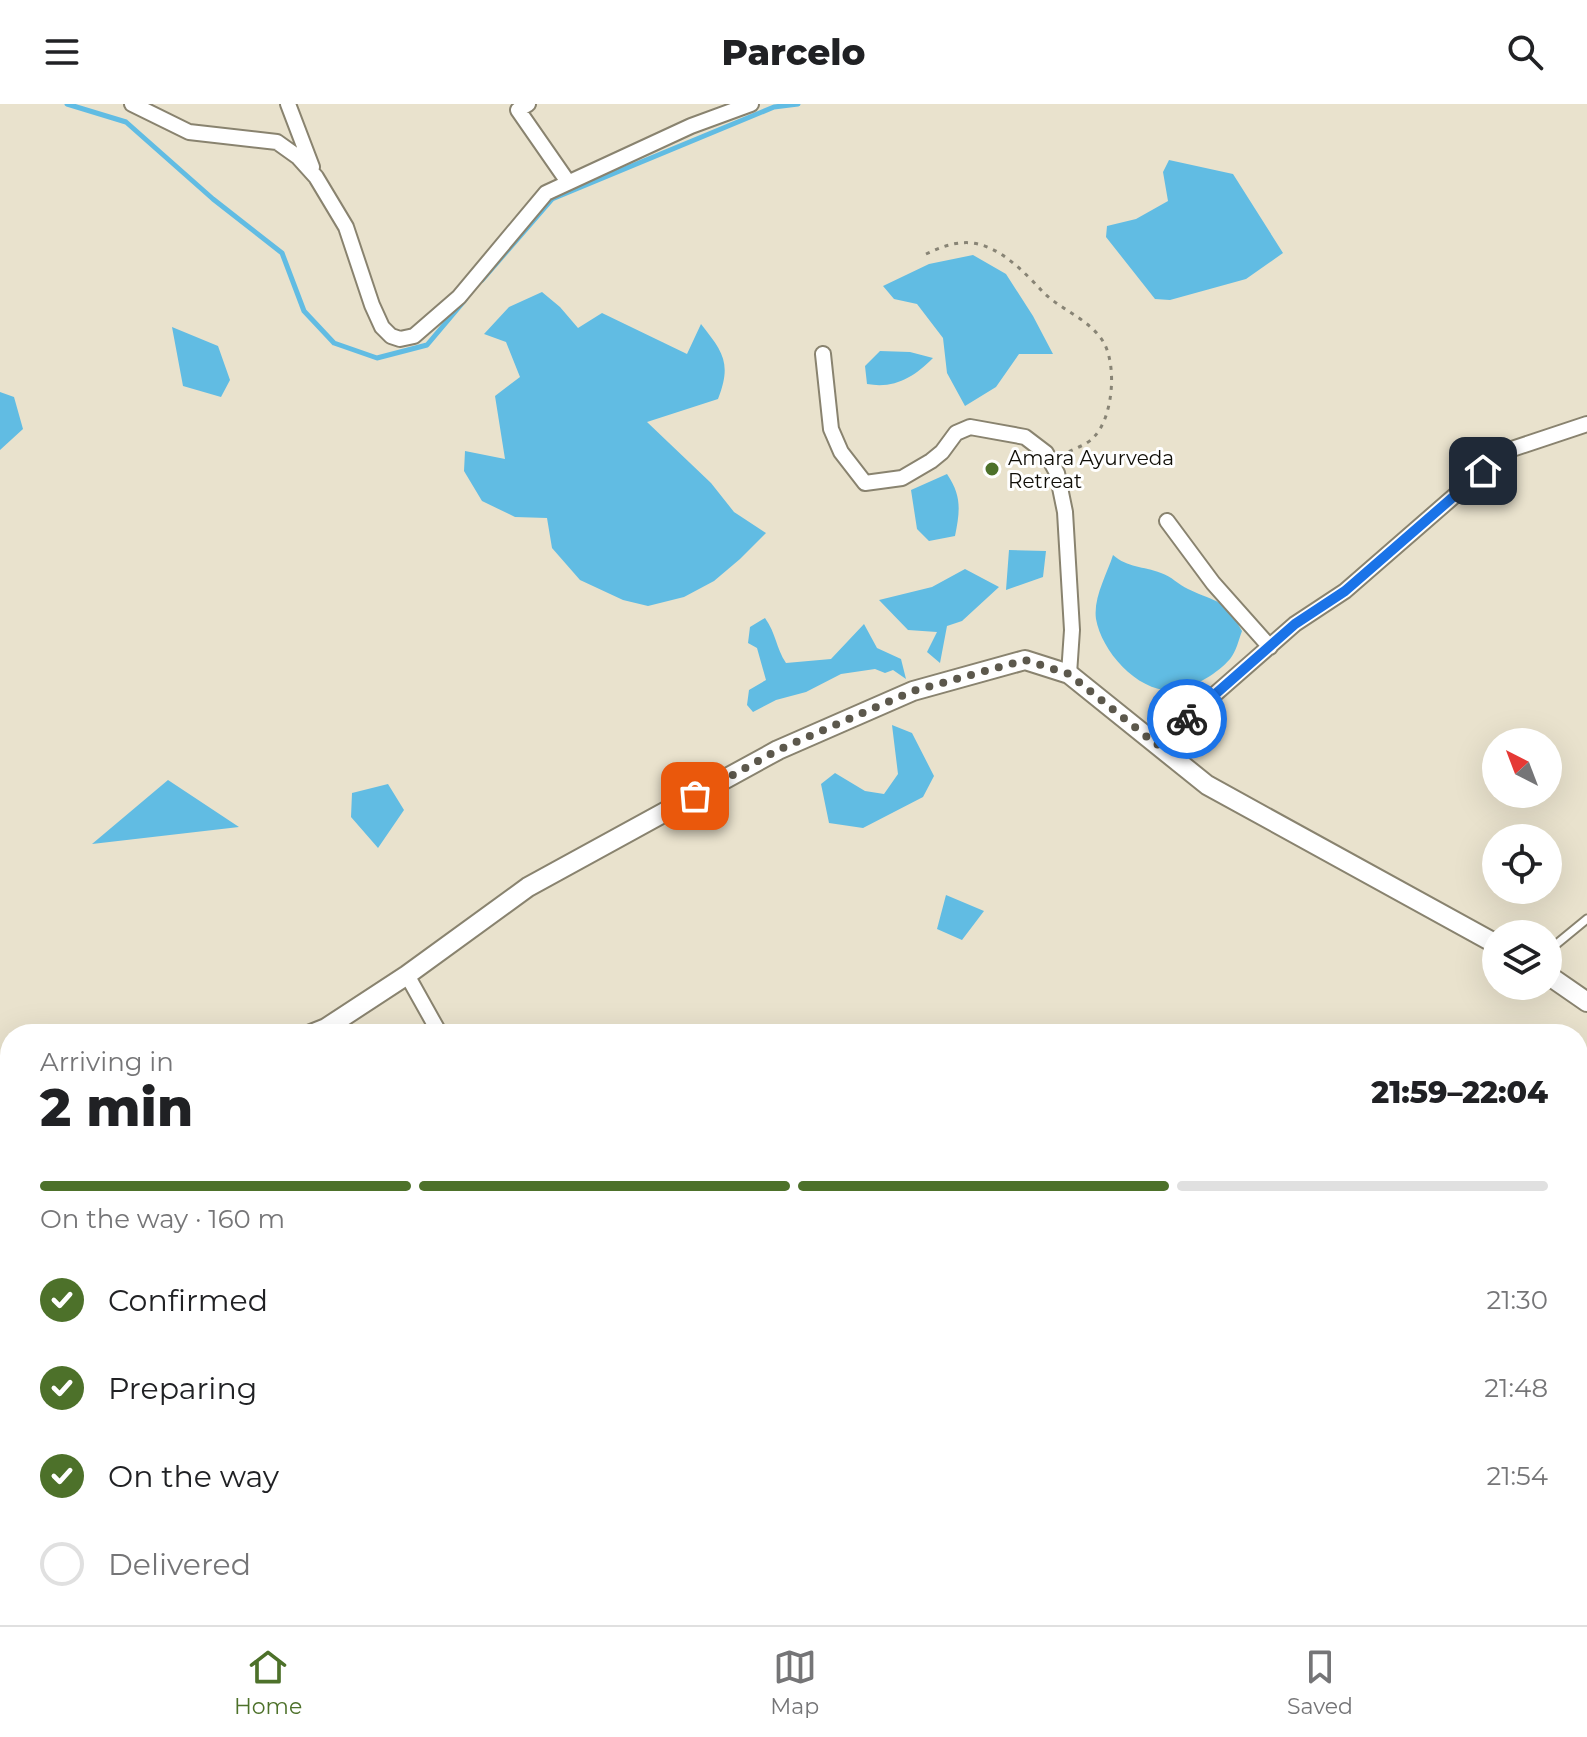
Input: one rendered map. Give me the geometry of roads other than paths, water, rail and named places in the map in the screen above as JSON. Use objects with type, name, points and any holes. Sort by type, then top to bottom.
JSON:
[{"type":"street","points":[[132,104],[189,132],[277,142],[298,157],[316,177]]},
{"type":"street","points":[[288,104],[316,177],[346,227],[382,327],[391,336],[400,339],[414,336],[459,297],[546,193],[643,151],[691,126],[751,104]]},
{"type":"street","points":[[528,104],[518,110],[568,182]]},
{"type":"street","points":[[823,354],[831,429],[841,452],[865,483],[902,478],[931,461],[956,433],[970,427],[1025,437],[1046,453],[1052,461],[1065,512],[1072,630],[1069,674]]},
{"type":"street","points":[[1157,745],[1295,624],[1345,591],[1506,451],[1587,424]]},
{"type":"street","points":[[1167,521],[1213,583],[1270,647]]},
{"type":"street","points":[[332,1024],[407,975],[528,887],[778,750],[913,691],[1025,660],[1069,674],[1207,785],[1482,936]]},
{"type":"street","points":[[407,975],[434,1024]]},
{"type":"street","points":[[1562,985],[1587,1002]]},
{"type":"lane","points":[[1562,940],[1587,919]]},
{"type":"water","points":[[1169,160],[1233,174],[1283,253],[1246,279],[1170,300],[1155,299],[1106,237],[1107,226],[1136,219],[1168,201],[1163,172]]},
{"type":"water","points":[[973,255],[1006,274],[1053,354],[1019,354],[996,387],[965,406],[947,373],[943,338],[917,304],[894,299],[883,286],[929,264]]},
{"type":"water","points":[[542,292],[578,328],[602,313],[687,354],[701,324],[720,351],[725,367],[718,399],[647,422],[711,483],[734,512],[766,533],[714,581],[684,597],[648,606],[623,600],[580,580],[552,548],[547,518],[515,517],[482,501],[464,471],[465,451],[505,459],[495,396],[520,377],[506,342],[484,334],[509,307]]},
{"type":"water","points":[[172,327],[218,346],[230,380],[221,397],[183,386]]},
{"type":"water","points":[[880,351],[910,352],[933,358],[903,380],[886,385],[867,384],[865,366]]},
{"type":"water","points":[[0,392],[14,397],[23,429],[0,450]]},
{"type":"water","points":[[947,474],[958,504],[955,536],[929,541],[917,529],[911,490]]},
{"type":"water","points":[[1009,550],[1046,551],[1043,577],[1006,590]]},
{"type":"water","points":[[1113,555],[1130,565],[1165,574],[1225,607],[1242,631],[1230,659],[1206,678],[1178,690],[1150,686],[1125,670],[1106,645],[1096,619],[1098,595]]},
{"type":"water","points":[[965,569],[999,587],[962,621],[947,626],[940,663],[927,652],[937,632],[908,630],[879,600],[932,587]]},
{"type":"water","points":[[765,618],[786,663],[831,659],[864,624],[877,648],[901,659],[906,679],[893,670],[841,674],[806,692],[776,700],[753,712],[747,705],[749,690],[766,680],[757,648],[748,643],[750,627]]},
{"type":"water","points":[[892,725],[912,733],[934,776],[923,797],[863,828],[829,823],[821,784],[835,773],[865,791],[884,794],[898,774]]},
{"type":"water","points":[[168,780],[239,827],[92,844]]},
{"type":"water","points":[[388,784],[404,810],[378,848],[351,817],[352,793]]},
{"type":"water","points":[[946,895],[984,911],[962,940],[937,929]]},
{"type":"waterway","points":[[67,104],[126,122],[213,199],[282,253],[304,311],[334,343],[377,358],[427,345],[465,300]]},
{"type":"waterway","points":[[482,280],[552,199],[774,107],[798,104]]},
{"type":"place","name":"Amara Ayurveda Retreat","points":[[992,469]]}]
